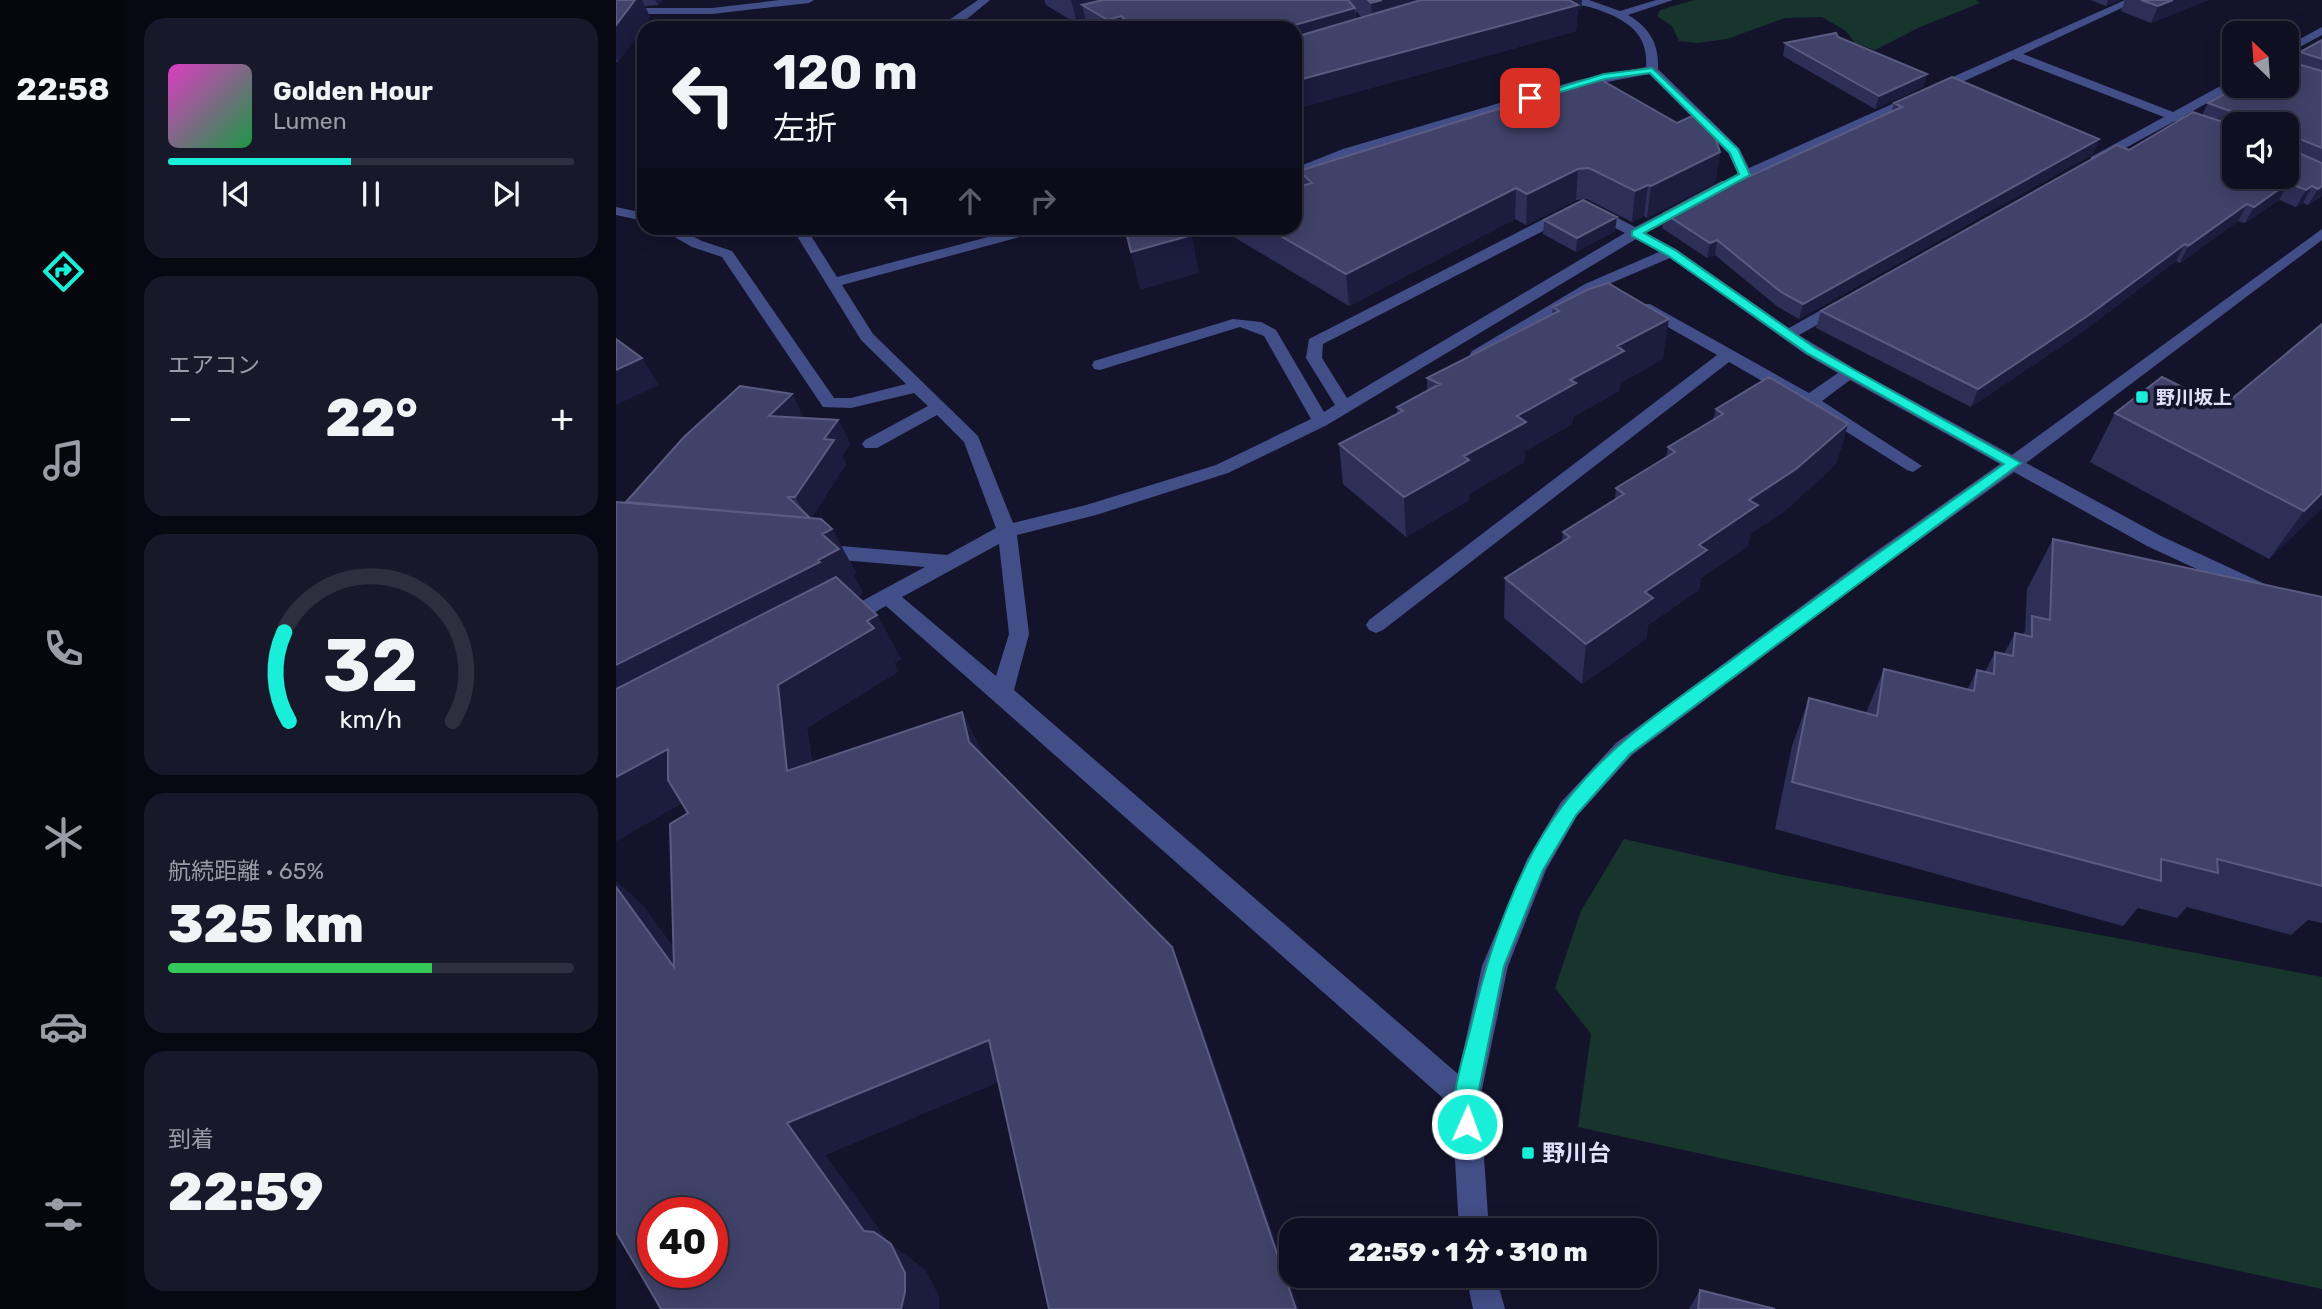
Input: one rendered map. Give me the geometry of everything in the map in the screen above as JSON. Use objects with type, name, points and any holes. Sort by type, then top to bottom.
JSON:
[{"type":"street","points":[[616,12],[712,11],[810,0]]},
{"type":"street","points":[[954,21],[985,0]]},
{"type":"street","points":[[1572,0],[1618,15],[1641,29],[1652,48],[1652,70],[1734,151],[1745,175]]},
{"type":"street","points":[[1618,15],[1668,0]]},
{"type":"street","points":[[829,628],[1007,531],[1089,512],[1222,469],[1321,421],[1636,233],[1745,175],[1933,84],[2012,54],[2134,0]]},
{"type":"street","points":[[1109,21],[1127,17]]},
{"type":"street","points":[[2300,43],[2322,30]]},
{"type":"street","points":[[2012,54],[2222,135]]},
{"type":"street","points":[[1302,170],[1348,152],[1569,87],[1604,77],[1652,70]]},
{"type":"street","points":[[2079,170],[2222,89]]},
{"type":"street","points":[[1344,406],[1314,358],[1315,342],[1582,205],[1671,252],[1811,351],[1849,373],[2154,541],[2278,596]]},
{"type":"street","points":[[616,211],[637,216]]},
{"type":"street","points":[[1473,1218],[1466,1099],[1495,966],[1536,866],[1570,810],[1624,749],[2322,233]]},
{"type":"street","points":[[680,235],[727,254],[829,403],[862,401],[916,387]]},
{"type":"street","points":[[803,235],[867,337],[972,440],[1007,531],[1019,634],[1002,693]]},
{"type":"street","points":[[834,283],[1011,235]]},
{"type":"street","points":[[1460,365],[1590,288],[1671,252]]},
{"type":"street","points":[[1790,334],[1862,293]]},
{"type":"street","points":[[1625,308],[1638,303],[1810,401],[1913,466]]},
{"type":"street","points":[[1555,307],[1576,316]]},
{"type":"street","points":[[1100,365],[1239,322],[1255,325],[1270,333],[1321,421]]},
{"type":"street","points":[[1377,625],[1727,356]]},
{"type":"street","points":[[1810,401],[1849,373]]},
{"type":"street","points":[[871,444],[937,408]]},
{"type":"street","points":[[795,549],[947,562]]},
{"type":"street","points":[[888,596],[1466,1099]]},
{"type":"street","points":[[1483,1288],[1489,1309]]},
{"type":"green space","points":[[1694,0],[1976,0],[1980,3],[1920,27],[1875,50],[1855,43],[1846,31],[1822,17],[1785,18],[1727,39],[1697,43],[1679,41],[1672,26],[1657,16],[1660,10]]},
{"type":"green space","points":[[1624,839],[1783,875],[2322,977],[2322,1289],[1578,1127],[1591,1034],[1555,988],[1581,911]]},
{"type":"building","points":[[616,0],[635,0],[616,25]]},
{"type":"building","points":[[1103,0],[1348,0],[1355,8],[1302,23],[1127,21],[1121,16],[1108,20],[1082,5]]},
{"type":"building","points":[[1421,0],[1569,0],[1578,5],[1302,79],[1302,35]]},
{"type":"building","points":[[2141,0],[2173,0],[2158,6]]},
{"type":"building","points":[[1836,33],[1838,37],[1927,74],[1879,96],[1785,43]]},
{"type":"building","points":[[2322,40],[2322,59],[2300,52]]},
{"type":"building","points":[[2300,65],[2322,71],[2322,148],[2299,139],[2299,112],[2233,112],[2208,103],[2222,95],[2222,98],[2300,98]]},
{"type":"building","points":[[1952,77],[2099,139],[1803,304],[1781,292],[1717,240],[1710,243],[1664,213],[1722,182],[1724,188],[1902,107],[1894,103]]},
{"type":"building","points":[[1598,78],[1677,123],[1692,116],[1711,124],[1720,152],[1651,186],[1635,191],[1589,168],[1578,169],[1527,194],[1516,188],[1346,274],[1279,235],[1302,235],[1302,186],[1312,183],[1302,174],[1302,170]]},
{"type":"building","points":[[2193,112],[2222,122],[2222,189],[2280,189],[2254,207],[2247,204],[2188,246],[2185,244],[2089,315],[1978,389],[1821,311],[2117,145],[2129,150]]},
{"type":"building","points":[[2299,153],[2322,163],[2322,186],[2318,189],[2312,186],[2306,190],[2299,187]]},
{"type":"building","points":[[1583,200],[1617,217],[1577,238],[1544,220]]},
{"type":"building","points":[[1127,235],[1192,235],[1131,252]]},
{"type":"building","points":[[1608,283],[1669,319],[1617,346],[1624,351],[1570,380],[1576,383],[1517,416],[1526,422],[1464,456],[1469,460],[1404,497],[1339,444],[1403,411],[1397,407],[1440,384],[1427,378],[1559,311],[1553,307]]},
{"type":"building","points":[[2322,324],[2322,493],[2304,511],[2115,413],[2162,377],[2222,407]]},
{"type":"building","points":[[616,339],[642,358],[616,370]]},
{"type":"building","points":[[1769,377],[1848,424],[1796,469],[1749,500],[1758,505],[1699,545],[1707,550],[1645,592],[1653,598],[1586,644],[1505,578],[1570,537],[1563,532],[1624,494],[1616,488],[1675,452],[1668,447],[1723,414],[1716,409]]},
{"type":"building","points":[[740,386],[792,394],[769,416],[838,420],[824,439],[834,440],[795,497],[788,497],[810,518],[626,502],[684,437]]},
{"type":"building","points":[[616,502],[821,519],[832,529],[822,534],[839,549],[818,560],[820,562],[616,665]]},
{"type":"building","points":[[2053,539],[2322,597],[2322,886],[2217,859],[2218,873],[2161,859],[2161,881],[1792,782],[1809,698],[1877,716],[1884,669],[1974,691],[1977,670],[1994,674],[1995,652],[2013,656],[2015,633],[2032,637],[2032,616],[2050,620]]},
{"type":"building","points":[[836,577],[877,615],[867,621],[874,628],[778,685],[787,771],[962,712],[969,742],[1172,947],[1279,1259],[1279,1288],[1289,1288],[1296,1309],[1049,1309],[989,1040],[787,1123],[864,1231],[874,1232],[891,1244],[905,1273],[901,1309],[661,1309],[649,1288],[728,1288],[728,1197],[637,1197],[637,1268],[616,1232],[616,887],[674,967],[670,824],[688,813],[668,780],[668,749],[616,777],[616,689]]},
{"type":"building","points":[[1700,1290],[1775,1309],[1698,1309]]},
{"type":"place","name":"野川坂上","points":[[2142,397]]},
{"type":"place","name":"野川台","points":[[1528,1153]]},
{"type":"route","points":[[1467,1124],[1466,1099],[1495,966],[1536,866],[1570,810],[1624,749],[1875,562],[2014,463],[1811,351],[1671,252],[1636,233],[1745,175],[1734,151],[1652,70],[1604,77],[1530,98]]}]
